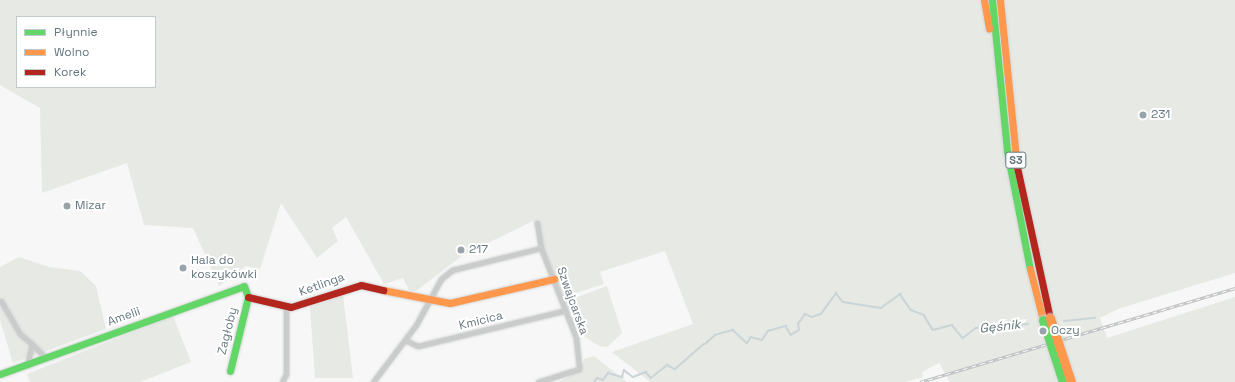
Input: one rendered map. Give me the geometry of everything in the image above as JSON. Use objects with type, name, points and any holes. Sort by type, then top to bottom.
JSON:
[{"type":"main road","points":[[984,0],[996,58]]},
{"type":"main road","name":"S3","points":[[992,0],[996,58],[1016,203],[1063,382]]},
{"type":"main road","name":"S3","points":[[1000,0],[1017,166],[1047,319],[1071,382]]},
{"type":"main road","name":"Ketlinga","points":[[248,297],[286,307],[309,304],[361,285],[428,299],[459,302],[530,282],[554,279]]},
{"type":"main road","name":"Amelii","points":[[0,374],[238,288],[246,287],[248,297]]},
{"type":"main road","name":"Zagłoby","points":[[230,371],[248,297]]},
{"type":"street","name":"Szwajcarska","points":[[537,224],[542,248],[564,311],[576,338],[578,369],[538,382]]},
{"type":"street","points":[[373,382],[405,340],[441,279],[463,264],[542,248]]},
{"type":"street","points":[[0,301],[20,334],[46,358]]},
{"type":"street","points":[[282,382],[286,374],[286,307]]},
{"type":"street","name":"Kmicica","points":[[405,340],[418,346],[564,311]]},
{"type":"street","points":[[27,365],[32,344]]},
{"type":"shaded area","points":[[0,0],[1235,0],[1235,273],[1118,309],[1100,318],[1107,338],[1235,297],[1235,382],[950,382],[939,363],[922,372],[923,377],[906,382],[650,382],[612,352],[693,324],[665,251],[600,272],[604,284],[560,298],[533,221],[463,255],[416,291],[409,290],[403,278],[384,284],[346,217],[332,228],[338,241],[317,258],[281,203],[260,269],[246,266],[219,286],[193,228],[144,225],[127,163],[42,193],[40,108],[0,85]]},
{"type":"shaded area","points":[[19,257],[49,267],[80,271],[96,286],[106,329],[13,363],[0,320],[0,267]]},
{"type":"shaded area","points":[[607,286],[622,333],[607,347],[599,346],[579,333],[564,302]]},
{"type":"shaded area","points":[[343,295],[353,378],[315,378],[310,307]]},
{"type":"shaded area","points":[[173,316],[191,362],[140,382],[30,382],[27,374]]},
{"type":"shaded area","points":[[594,356],[627,382],[558,382],[580,371],[584,359]]},
{"type":"waterway","name":"Gęśnik","points":[[705,344],[715,335],[733,330],[747,343],[751,337],[762,340],[768,331],[786,326],[791,335],[799,330],[798,324],[805,314],[812,317],[821,314],[836,293],[843,302],[881,308],[900,294],[911,310],[924,315],[933,330],[952,325],[963,338],[976,328],[1028,324]]},
{"type":"waterway","name":"Gęśnik","points":[[1064,321],[1095,318]]},
{"type":"waterway","name":"Gęśnik","points":[[594,382],[597,378],[603,380],[608,373],[622,377],[624,370],[633,377],[646,372],[651,378],[667,365],[675,369],[704,344]]},
{"type":"railway","points":[[920,382],[1235,288]]},
{"type":"traffic: fast","points":[[992,0],[1007,151],[1030,269]]},
{"type":"traffic: fast","points":[[0,374],[244,286],[248,297],[230,371]]},
{"type":"traffic: fast","points":[[1043,320],[1063,382]]},
{"type":"traffic: slow","points":[[984,0],[989,29]]},
{"type":"traffic: slow","points":[[1000,0],[1017,167]]},
{"type":"traffic: slow","points":[[1030,269],[1043,320]]},
{"type":"traffic: slow","points":[[383,290],[450,303],[554,279]]},
{"type":"traffic: slow","points":[[1050,318],[1071,382]]},
{"type":"traffic: jam","points":[[1017,167],[1050,318]]},
{"type":"traffic: jam","points":[[248,297],[291,307],[361,285],[383,290]]},
{"type":"place","name":"231","points":[[1143,115]]},
{"type":"place","name":"Mizar","points":[[67,206]]},
{"type":"place","name":"217","points":[[461,250]]},
{"type":"place","name":"Hala do koszykówki","points":[[183,268]]},
{"type":"place","name":"Oczy","points":[[1043,331]]}]
